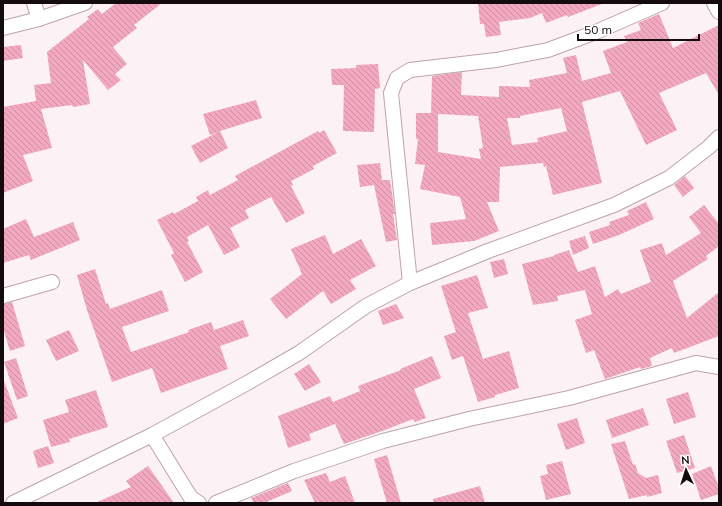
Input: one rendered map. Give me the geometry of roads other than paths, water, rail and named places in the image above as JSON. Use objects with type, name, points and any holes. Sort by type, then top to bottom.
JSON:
[{"type":"street","points":[[34,3],[39,19]]},
{"type":"street","points":[[3,28],[39,19],[85,3]]},
{"type":"street","points":[[410,283],[391,93],[397,78],[410,70],[496,60],[548,50],[596,32],[662,3]]},
{"type":"street","points":[[714,3],[719,12]]},
{"type":"street","points":[[13,503],[152,435],[274,368],[299,353],[366,306],[410,283],[488,251],[614,205],[669,178],[719,137]]},
{"type":"street","points":[[3,296],[52,282]]},
{"type":"street","points":[[216,503],[294,471],[384,441],[469,418],[569,398],[696,363],[719,367]]},
{"type":"street","points":[[152,435],[191,498],[199,503]]}]
